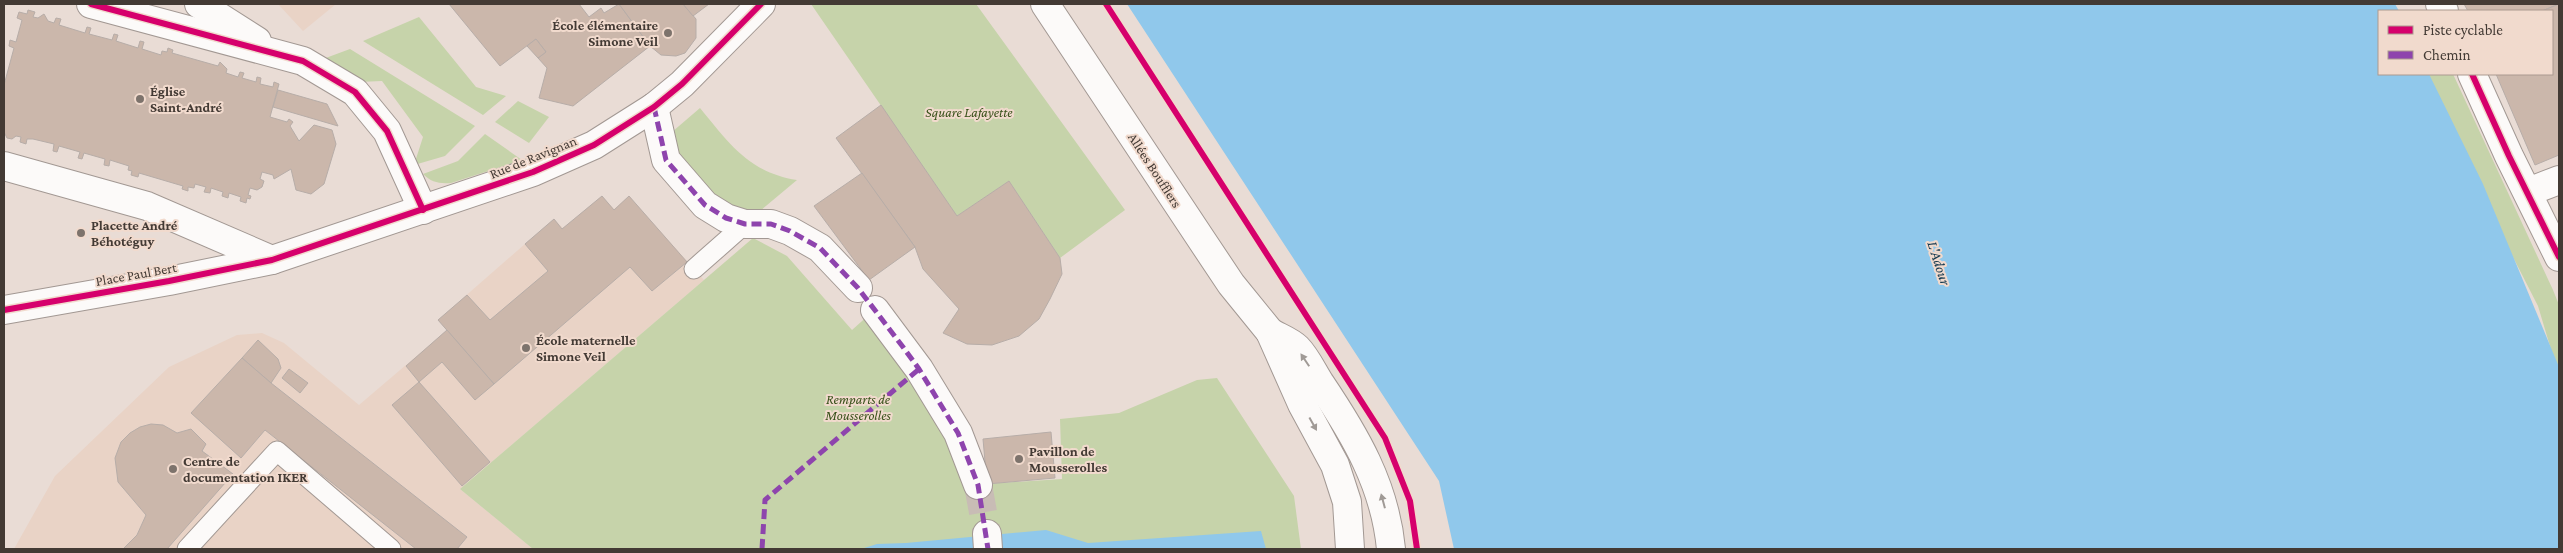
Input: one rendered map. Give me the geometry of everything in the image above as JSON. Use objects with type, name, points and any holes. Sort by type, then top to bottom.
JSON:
[{"type":"street","points":[[91,4],[303,61],[355,92],[387,131],[423,210]]},
{"type":"street","points":[[199,4],[279,55]]},
{"type":"street","name":"Rue de Ravignan","points":[[272,260],[486,190],[567,158],[594,145],[654,107],[682,84],[761,4]]},
{"type":"street","name":"Allées Boufflers","points":[[1045,4],[1202,242],[1270,332],[1302,404],[1335,465],[1347,502],[1350,549]]},
{"type":"street","points":[[2472,75],[2559,258]]},
{"type":"street","points":[[654,107],[666,160],[705,205],[726,218],[745,224],[771,224],[790,230],[820,248],[858,288]]},
{"type":"street","points":[[4,166],[147,206],[272,260]]},
{"type":"street","points":[[2528,192],[2559,180]]},
{"type":"street","name":"Place Paul Bert","points":[[4,310],[169,281],[272,260]]},
{"type":"street","points":[[875,310],[919,369],[958,433],[978,485]]},
{"type":"street","name":"Allées Boufflers","points":[[1270,332],[1296,347],[1340,412],[1364,454],[1381,494],[1388,523],[1391,549]]},
{"type":"lane","points":[[694,269],[745,224]]},
{"type":"lane","points":[[187,549],[277,451],[390,549]]},
{"type":"shaded area","points":[[278,4],[336,4],[303,31]]},
{"type":"shaded area","points":[[602,196],[614,209],[629,196],[704,280],[460,489],[533,549],[14,549],[55,476],[169,367],[237,335],[262,333],[284,343],[359,405],[447,330],[438,320],[554,219],[563,228]]},
{"type":"green space","name":"Square Lafayette","points":[[811,4],[976,4],[1125,210],[1060,258],[1009,181],[957,216]]},
{"type":"green space","points":[[419,17],[476,87],[506,96],[483,115],[363,41]]},
{"type":"green space","points":[[350,49],[475,126],[445,156],[414,165],[423,137],[382,81],[359,82],[323,59]]},
{"type":"green space","points":[[2427,75],[2453,75],[2553,290],[2559,305],[2559,376],[2538,306],[2491,214]]},
{"type":"green space","points":[[518,101],[549,117],[529,143],[495,122]]},
{"type":"green space","points":[[700,108],[730,144],[753,163],[766,171],[797,180],[760,211],[743,211],[703,192],[673,155],[672,132]]},
{"type":"green space","points":[[485,134],[522,160],[451,183],[436,182],[423,174],[458,161]]},
{"type":"green space","name":"Remparts de Mousserolles","points":[[753,238],[787,256],[852,330],[871,313],[947,430],[969,485],[1062,479],[1060,419],[1119,413],[1197,380],[1217,378],[1294,496],[1301,549],[533,549],[460,489]]},
{"type":"water","name":"L'Adour","points":[[1127,4],[2395,4],[2398,10],[2378,10],[2378,75],[2429,75],[2483,184],[2559,367],[2559,549],[1454,549],[1439,481]]},
{"type":"water","points":[[1046,530],[1088,543],[1261,531],[1266,549],[861,549],[877,544]]},
{"type":"building","points":[[449,4],[579,4],[589,17],[601,8],[604,13],[619,4],[650,46],[573,106],[539,98],[547,68],[538,58],[546,52],[536,39],[500,66]]},
{"type":"building","name":"École élémentaire Simone Veil","points":[[619,4],[683,4],[696,19],[696,38],[685,53],[676,56],[661,55],[650,46]]},
{"type":"building","points":[[683,4],[709,4],[693,16]]},
{"type":"building","points":[[2464,4],[2559,4],[2544,10],[2467,10]]},
{"type":"building","points":[[2559,4],[2559,155],[2535,165],[2496,75],[2553,75],[2553,10],[2544,10]]},
{"type":"building","name":"Église Saint-André","points":[[28,10],[35,12],[33,17],[38,18],[44,14],[48,21],[54,23],[56,18],[61,19],[59,25],[85,33],[87,27],[91,28],[89,34],[112,40],[114,34],[118,35],[116,41],[138,48],[140,41],[144,42],[142,49],[161,55],[162,51],[167,52],[168,48],[173,50],[172,53],[218,66],[220,62],[227,69],[226,73],[238,77],[240,72],[244,73],[242,78],[256,82],[257,77],[261,78],[260,84],[273,87],[274,82],[279,84],[270,117],[287,122],[289,119],[293,122],[290,126],[299,141],[314,125],[332,130],[336,144],[324,184],[311,194],[296,190],[291,169],[274,179],[273,175],[262,172],[260,179],[264,181],[262,187],[257,190],[250,188],[248,195],[251,196],[250,199],[247,198],[246,203],[240,201],[241,197],[229,193],[228,198],[222,196],[223,192],[211,188],[210,193],[204,192],[206,187],[195,184],[194,188],[188,187],[188,191],[182,189],[183,186],[139,173],[138,177],[131,175],[132,171],[128,170],[129,166],[110,160],[109,166],[104,165],[105,159],[84,153],[82,159],[78,158],[80,152],[59,146],[57,152],[53,151],[54,144],[27,139],[26,144],[20,142],[21,137],[7,138],[4,132],[4,85],[14,48],[9,46],[10,40],[16,42],[22,20],[17,18],[19,12],[27,14]]},
{"type":"building","points":[[536,39],[546,52],[538,58],[527,46]]},
{"type":"building","points":[[278,90],[327,104],[338,126],[273,107]]},
{"type":"building","points":[[881,105],[957,216],[1009,181],[1060,258],[1062,274],[1050,299],[1039,319],[1019,336],[992,345],[967,344],[943,333],[959,309],[923,269],[915,247],[836,138]]},
{"type":"building","points":[[862,173],[915,247],[869,280],[814,206]]},
{"type":"building","points":[[602,196],[614,210],[629,196],[687,262],[652,291],[630,267],[494,384],[438,320],[467,295],[490,320],[548,271],[525,244],[554,219],[562,229]]},
{"type":"building","points":[[447,330],[494,384],[475,400],[442,362],[419,382],[406,366]]},
{"type":"building","points":[[258,340],[278,359],[281,368],[271,383],[242,358]]},
{"type":"building","points":[[242,358],[271,383],[467,537],[457,549],[416,549],[265,430],[241,458],[191,413]]},
{"type":"building","points":[[289,369],[308,383],[300,393],[282,378]]},
{"type":"building","points":[[419,382],[490,462],[462,486],[392,405]]},
{"type":"building","points":[[151,424],[163,425],[177,433],[191,429],[206,444],[202,451],[233,474],[167,549],[123,549],[137,535],[146,515],[118,482],[115,458],[121,442],[130,433],[140,427]]},
{"type":"building","name":"Pavillon de Mousserolles","points":[[1051,432],[1055,478],[987,484],[983,439]]},
{"type":"tunnel","points":[[978,485],[987,534]]},
{"type":"marked path","points":[[654,107],[666,160],[705,205],[726,218],[745,224],[771,224],[790,231],[820,248],[858,288],[903,347],[919,369],[958,433],[978,485],[988,549]]},
{"type":"marked path","points":[[762,549],[765,500],[919,369]]},
{"type":"cycle path","points":[[91,4],[303,61],[355,92],[387,131],[423,210]]},
{"type":"cycle path","points":[[4,310],[169,281],[272,260],[533,172],[594,145],[654,107],[682,84],[761,4]]},
{"type":"cycle path","points":[[1106,4],[1385,438],[1410,501],[1417,549]]},
{"type":"cycle path","points":[[2472,75],[2509,156],[2559,257]]},
{"type":"place","name":"École élémentaire Simone Veil","points":[[668,33]]},
{"type":"place","name":"Église Saint-André","points":[[140,99]]},
{"type":"place","name":"Placette André Béhotéguy","points":[[81,233]]},
{"type":"place","name":"École maternelle Simone Veil","points":[[526,348]]},
{"type":"place","name":"Pavillon de Mousserolles","points":[[1019,459]]},
{"type":"place","name":"Centre de documentation IKER","points":[[173,469]]}]
